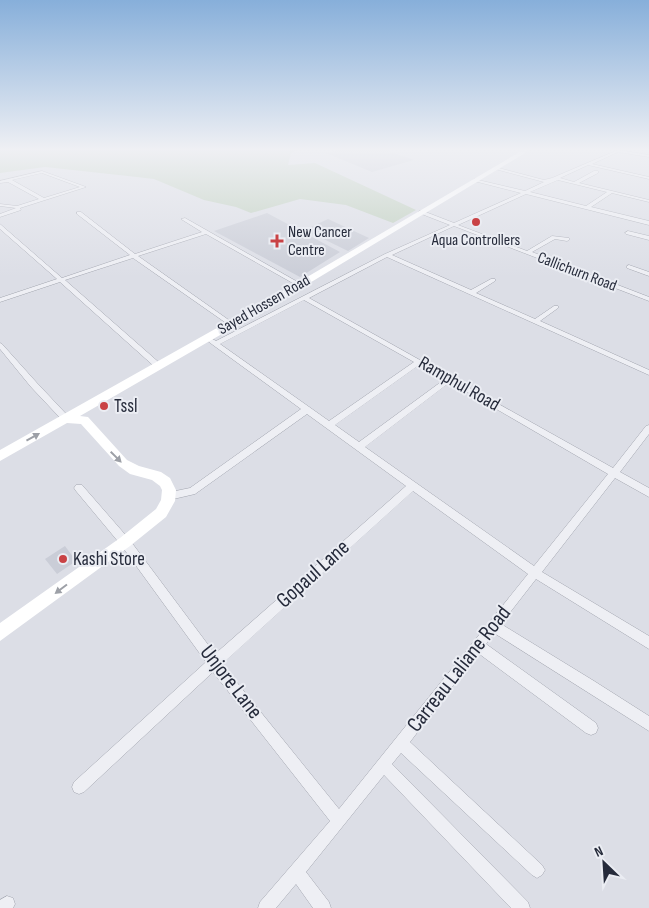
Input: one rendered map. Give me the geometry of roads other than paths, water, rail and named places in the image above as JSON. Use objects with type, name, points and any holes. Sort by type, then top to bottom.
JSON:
[{"type":"main road","name":"Sayed Hossen Road","points":[[0,456],[300,285],[455,192]]},
{"type":"main road","points":[[84,420],[92,404]]},
{"type":"main road","points":[[0,633],[125,542],[166,507],[169,496],[167,485],[161,479],[135,470],[123,463],[84,420],[66,419]]},
{"type":"street","points":[[31,192],[43,199]]},
{"type":"street","points":[[0,205],[17,207],[64,192]]},
{"type":"street","points":[[215,344],[387,255],[522,192]]},
{"type":"street","points":[[524,192],[649,223]]},
{"type":"street","points":[[586,208],[610,192]]},
{"type":"street","points":[[613,192],[649,201]]},
{"type":"street","points":[[0,216],[18,210],[17,207]]},
{"type":"street","name":"Callichurn Road","points":[[421,212],[649,299]]},
{"type":"street","points":[[79,213],[133,255],[231,324]]},
{"type":"street","points":[[183,219],[300,285]]},
{"type":"street","points":[[0,226],[159,366]]},
{"type":"street","points":[[0,300],[206,232]]},
{"type":"street","points":[[628,233],[649,238]]},
{"type":"street","points":[[528,253],[554,237],[567,239]]},
{"type":"street","points":[[387,255],[649,374]]},
{"type":"street","points":[[628,267],[649,274]]},
{"type":"street","points":[[471,293],[493,280]]},
{"type":"street","name":"Ramphul Road","points":[[304,298],[450,379],[649,494]]},
{"type":"street","points":[[535,322],[556,306]]},
{"type":"street","points":[[207,338],[535,573],[649,643]]},
{"type":"street","points":[[0,345],[66,419]]},
{"type":"street","points":[[328,426],[420,362]]},
{"type":"street","points":[[359,447],[450,379]]},
{"type":"street","points":[[169,496],[192,491],[306,410]]},
{"type":"street","name":"Carreau Laliane Road","points":[[266,908],[339,821],[649,428]]},
{"type":"street","name":"Gopaul Lane","points":[[214,663],[412,486]]},
{"type":"street","name":"Unjore Lane","points":[[80,488],[125,542],[214,663],[339,821]]},
{"type":"street","points":[[494,626],[649,724]]},
{"type":"street","points":[[478,646],[591,728]]},
{"type":"street","points":[[79,788],[214,663]]},
{"type":"street","points":[[401,743],[538,870]]},
{"type":"street","points":[[383,765],[522,908]]},
{"type":"street","points":[[296,871],[323,908]]},
{"type":"place","name":"Aqua Controllers","points":[[476,222]]},
{"type":"place","name":"New Cancer Centre","points":[[277,241]]},
{"type":"place","name":"Tssl","points":[[104,406]]},
{"type":"place","name":"Kashi Store","points":[[63,559]]}]
